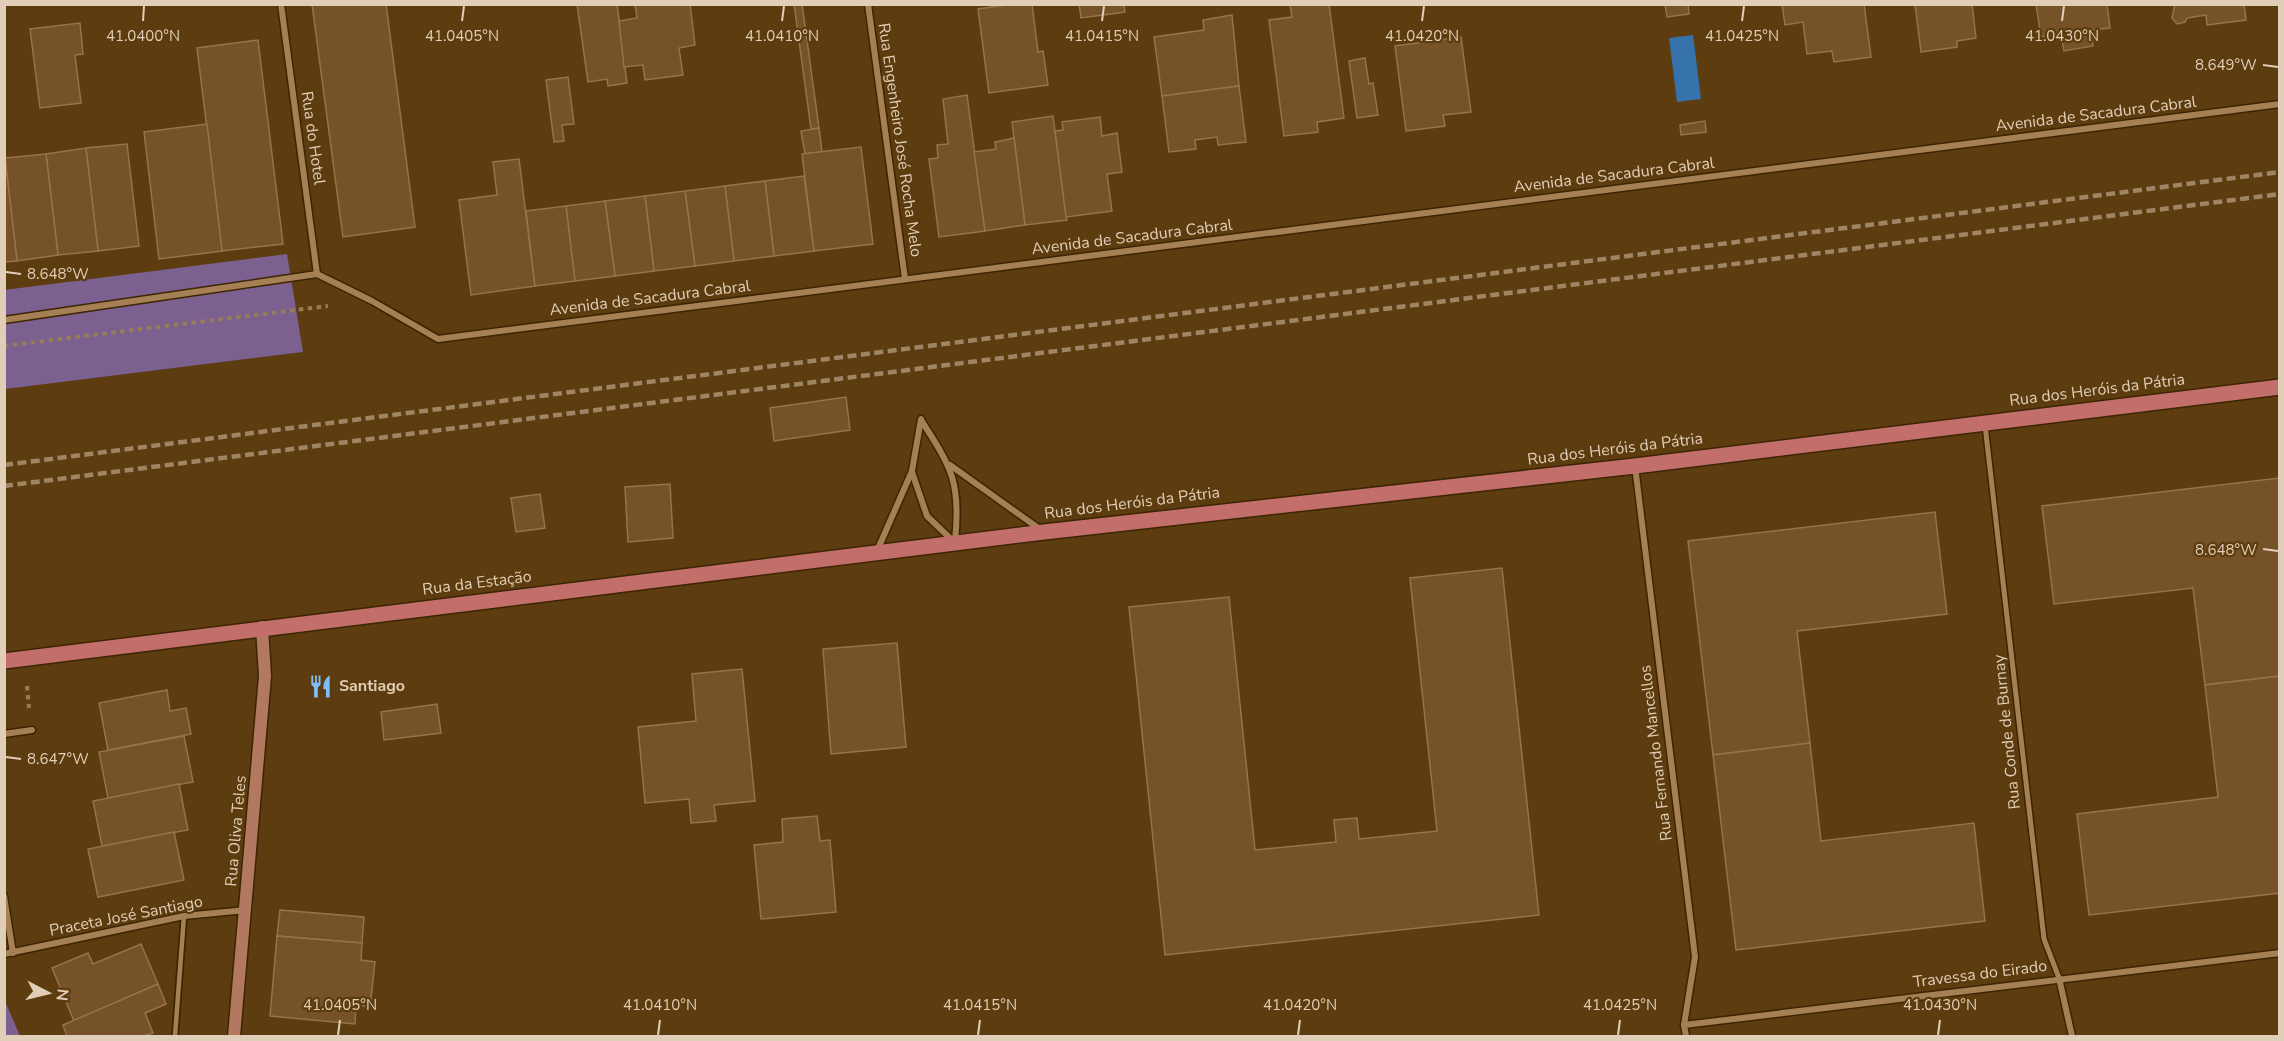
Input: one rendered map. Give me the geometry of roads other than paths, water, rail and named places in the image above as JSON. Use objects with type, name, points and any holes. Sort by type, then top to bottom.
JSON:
[{"type":"main road","name":"Rua dos Heróis da Pátria","points":[[954,543],[1635,466],[1985,421],[2280,387]]},
{"type":"main road","name":"Rua da Estação","points":[[4,661],[262,627],[954,543]]},
{"type":"main road","name":"Rua Oliva Teles","points":[[234,1036],[265,676],[262,627]]},
{"type":"street","name":"Rua do Hotel","points":[[281,4],[317,274]]},
{"type":"street","name":"Rua Engenheiro José Rocha Melo","points":[[868,4],[905,279]]},
{"type":"street","name":"Avenida de Sacadura Cabral","points":[[317,274],[372,301],[438,339],[2280,104]]},
{"type":"street","points":[[4,320],[317,274]]},
{"type":"street","points":[[876,554],[912,471],[921,419],[950,465],[958,507],[954,543]]},
{"type":"street","name":"Rua Conde de Burnay","points":[[1985,421],[2044,939],[2059,978],[2070,1018],[2072,1036]]},
{"type":"street","points":[[950,465],[1044,532]]},
{"type":"street","name":"Rua Fernando Mancellos","points":[[1635,466],[1695,957],[1684,1025],[1686,1036]]},
{"type":"street","points":[[912,471],[927,516],[954,543]]},
{"type":"street","points":[[4,734],[32,730]]},
{"type":"street","points":[[4,896],[13,953]]},
{"type":"street","name":"Praceta José Santiago","points":[[4,954],[184,916],[246,910]]},
{"type":"street","name":"Travessa do Eirado","points":[[1684,1025],[2280,952]]},
{"type":"lane","points":[[175,1036],[184,916]]},
{"type":"water","points":[[1693,35],[1701,99],[1677,102],[1669,38]]},
{"type":"railway","points":[[4,465],[2280,172]]},
{"type":"railway","points":[[4,486],[2280,194]]},
{"type":"place","name":"Santiago","points":[[321,686]]}]
